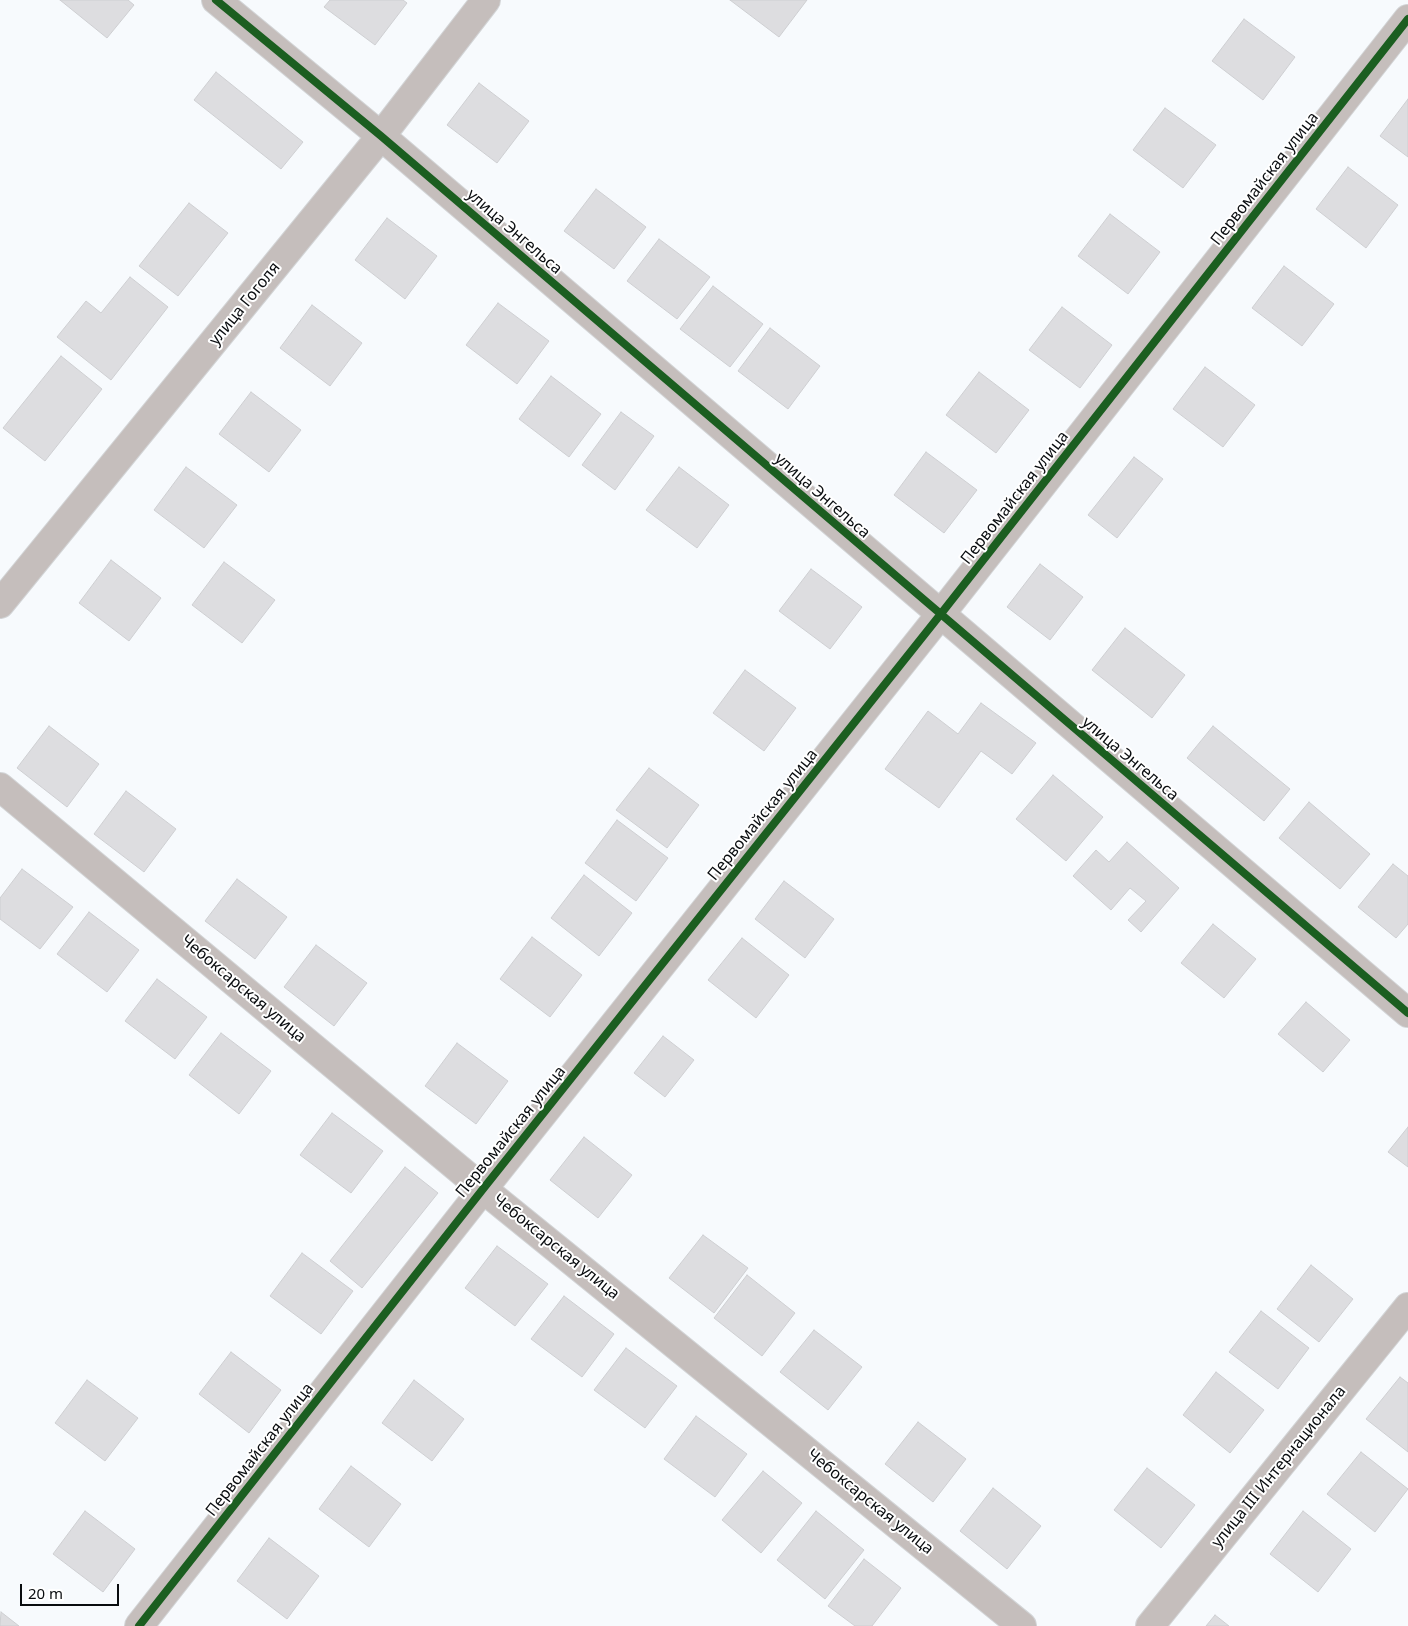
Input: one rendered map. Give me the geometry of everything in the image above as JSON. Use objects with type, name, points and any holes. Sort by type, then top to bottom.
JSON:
[{"type":"street","name":"улица Энгельса","points":[[216,0],[381,136],[1408,1014]]},
{"type":"street","name":"улица Гоголя","points":[[0,604],[381,136],[486,0]]},
{"type":"street","name":"Первомайская улица","points":[[139,1626],[483,1188],[940,615],[1408,19]]},
{"type":"street","name":"Чебоксарская улица","points":[[0,788],[483,1188],[1022,1626]]},
{"type":"street","name":"улица III Интернационала","points":[[1150,1626],[1408,1307]]},
{"type":"building","points":[[60,0],[128,0],[134,5],[107,38]]},
{"type":"building","points":[[330,0],[403,0],[407,3],[375,45],[324,7]]},
{"type":"building","points":[[730,0],[807,0],[779,37]]},
{"type":"building","points":[[1244,19],[1295,57],[1263,100],[1212,61]]},
{"type":"building","points":[[216,72],[303,142],[281,169],[194,100]]},
{"type":"building","points":[[479,83],[529,121],[497,163],[447,125]]},
{"type":"building","points":[[1408,99],[1408,157],[1380,136]]},
{"type":"building","points":[[1165,108],[1216,145],[1183,188],[1133,150]]},
{"type":"building","points":[[1348,167],[1398,205],[1366,248],[1316,209]]},
{"type":"building","points":[[596,189],[646,227],[614,269],[564,231]]},
{"type":"building","points":[[189,203],[228,233],[178,296],[139,266]]},
{"type":"building","points":[[1110,214],[1160,252],[1128,294],[1078,256]]},
{"type":"building","points":[[387,218],[437,256],[405,299],[355,260]]},
{"type":"building","points":[[659,239],[710,277],[677,319],[627,281]]},
{"type":"building","points":[[1284,266],[1334,304],[1302,346],[1252,308]]},
{"type":"building","points":[[130,277],[168,307],[111,380],[57,337],[86,301],[101,313]]},
{"type":"building","points":[[713,286],[763,324],[730,367],[680,329]]},
{"type":"building","points":[[498,303],[549,341],[517,384],[466,345]]},
{"type":"building","points":[[312,305],[362,343],[330,386],[280,348]]},
{"type":"building","points":[[1062,307],[1112,345],[1080,388],[1029,350]]},
{"type":"building","points":[[770,328],[820,366],[788,409],[738,371]]},
{"type":"building","points":[[61,356],[102,389],[45,461],[3,428]]},
{"type":"building","points":[[1205,367],[1255,405],[1223,447],[1173,409]]},
{"type":"building","points":[[979,372],[1029,410],[996,453],[946,415]]},
{"type":"building","points":[[551,376],[601,414],[569,457],[519,419]]},
{"type":"building","points":[[251,392],[301,430],[269,472],[219,434]]},
{"type":"building","points":[[621,412],[654,436],[615,490],[582,465]]},
{"type":"building","points":[[926,452],[977,490],[944,533],[894,495]]},
{"type":"building","points":[[1134,457],[1163,479],[1117,538],[1088,515]]},
{"type":"building","points":[[186,467],[237,505],[204,548],[154,510]]},
{"type":"building","points":[[679,467],[729,505],[697,548],[646,510]]},
{"type":"building","points":[[111,560],[161,598],[129,641],[79,603]]},
{"type":"building","points":[[224,562],[275,600],[242,643],[192,605]]},
{"type":"building","points":[[1040,564],[1083,597],[1050,640],[1007,607]]},
{"type":"building","points":[[811,569],[862,607],[830,649],[779,611]]},
{"type":"building","points":[[1125,628],[1185,675],[1152,718],[1092,670]]},
{"type":"building","points":[[745,670],[796,708],[764,751],[713,713]]},
{"type":"building","points":[[981,703],[1036,743],[1012,774],[981,751],[939,808],[885,769],[928,711],[958,734]]},
{"type":"building","points":[[49,726],[99,764],[67,807],[17,768]]},
{"type":"building","points":[[1213,726],[1290,789],[1264,821],[1187,758]]},
{"type":"building","points":[[649,768],[699,805],[667,848],[616,810]]},
{"type":"building","points":[[1053,775],[1103,817],[1066,861],[1016,819]]},
{"type":"building","points":[[126,791],[176,829],[144,872],[94,834]]},
{"type":"building","points":[[1309,802],[1370,854],[1340,889],[1279,838]]},
{"type":"building","points":[[617,820],[668,858],[636,901],[585,863]]},
{"type":"building","points":[[1127,842],[1179,888],[1141,932],[1128,920],[1146,901],[1130,888],[1111,910],[1073,876],[1096,850],[1109,862]]},
{"type":"building","points":[[1393,864],[1408,876],[1408,924],[1396,938],[1358,907]]},
{"type":"building","points":[[22,869],[73,907],[40,949],[0,919],[0,898]]},
{"type":"building","points":[[584,875],[632,913],[599,956],[551,918]]},
{"type":"building","points":[[237,879],[287,917],[255,959],[205,921]]},
{"type":"building","points":[[784,881],[834,919],[805,958],[755,919]]},
{"type":"building","points":[[89,912],[139,950],[107,992],[57,954]]},
{"type":"building","points":[[1213,924],[1256,959],[1224,998],[1181,963]]},
{"type":"building","points":[[532,937],[582,975],[550,1017],[500,979]]},
{"type":"building","points":[[742,938],[789,975],[756,1018],[708,980]]},
{"type":"building","points":[[316,945],[367,983],[334,1026],[284,987]]},
{"type":"building","points":[[157,979],[207,1017],[175,1059],[125,1021]]},
{"type":"building","points":[[1306,1002],[1350,1040],[1323,1072],[1278,1034]]},
{"type":"building","points":[[221,1033],[271,1071],[239,1114],[189,1075]]},
{"type":"building","points":[[663,1036],[694,1060],[665,1097],[634,1073]]},
{"type":"building","points":[[457,1043],[508,1081],[476,1124],[425,1086]]},
{"type":"building","points":[[332,1113],[383,1151],[351,1193],[300,1155]]},
{"type":"building","points":[[1408,1127],[1408,1167],[1388,1152]]},
{"type":"building","points":[[584,1137],[632,1175],[598,1218],[550,1180]]},
{"type":"building","points":[[405,1167],[438,1193],[362,1288],[330,1261]]},
{"type":"building","points":[[703,1235],[748,1268],[714,1313],[669,1278]]},
{"type":"building","points":[[497,1246],[548,1284],[515,1326],[465,1288]]},
{"type":"building","points":[[302,1253],[353,1291],[321,1334],[270,1296]]},
{"type":"building","points":[[1311,1265],[1353,1299],[1319,1342],[1277,1309]]},
{"type":"building","points":[[747,1275],[795,1313],[762,1356],[714,1318]]},
{"type":"building","points":[[564,1296],[614,1334],[582,1377],[531,1339]]},
{"type":"building","points":[[1261,1311],[1309,1348],[1278,1389],[1229,1352]]},
{"type":"building","points":[[814,1330],[862,1367],[828,1410],[780,1372]]},
{"type":"building","points":[[626,1348],[677,1386],[645,1428],[594,1390]]},
{"type":"building","points":[[231,1352],[281,1390],[249,1433],[199,1394]]},
{"type":"building","points":[[1216,1372],[1264,1410],[1230,1453],[1183,1415]]},
{"type":"building","points":[[1400,1377],[1408,1383],[1408,1452],[1366,1419]]},
{"type":"building","points":[[87,1380],[138,1418],[105,1461],[55,1423]]},
{"type":"building","points":[[414,1380],[464,1419],[432,1461],[382,1423]]},
{"type":"building","points":[[696,1416],[747,1454],[715,1497],[664,1459]]},
{"type":"building","points":[[918,1422],[966,1459],[933,1502],[885,1464]]},
{"type":"building","points":[[1361,1452],[1408,1489],[1375,1532],[1327,1494]]},
{"type":"building","points":[[351,1466],[401,1504],[369,1547],[319,1509]]},
{"type":"building","points":[[1147,1468],[1195,1505],[1161,1548],[1114,1510]]},
{"type":"building","points":[[763,1471],[802,1503],[761,1553],[722,1520]]},
{"type":"building","points":[[993,1488],[1041,1526],[1007,1569],[960,1531]]},
{"type":"building","points":[[85,1511],[135,1549],[103,1592],[53,1554]]},
{"type":"building","points":[[816,1511],[864,1550],[825,1599],[777,1560]]},
{"type":"building","points":[[1303,1511],[1351,1549],[1318,1592],[1270,1554]]},
{"type":"building","points":[[269,1538],[319,1576],[287,1619],[237,1581]]},
{"type":"building","points":[[864,1559],[901,1588],[872,1626],[855,1626],[828,1606]]},
{"type":"building","points":[[1,1612],[19,1626],[0,1626]]},
{"type":"building","points":[[1215,1615],[1229,1626],[1206,1626]]},
{"type":"cycle path","points":[[216,0],[381,136],[1408,1013]]},
{"type":"cycle path","points":[[139,1626],[483,1189],[940,615],[1408,19]]}]
